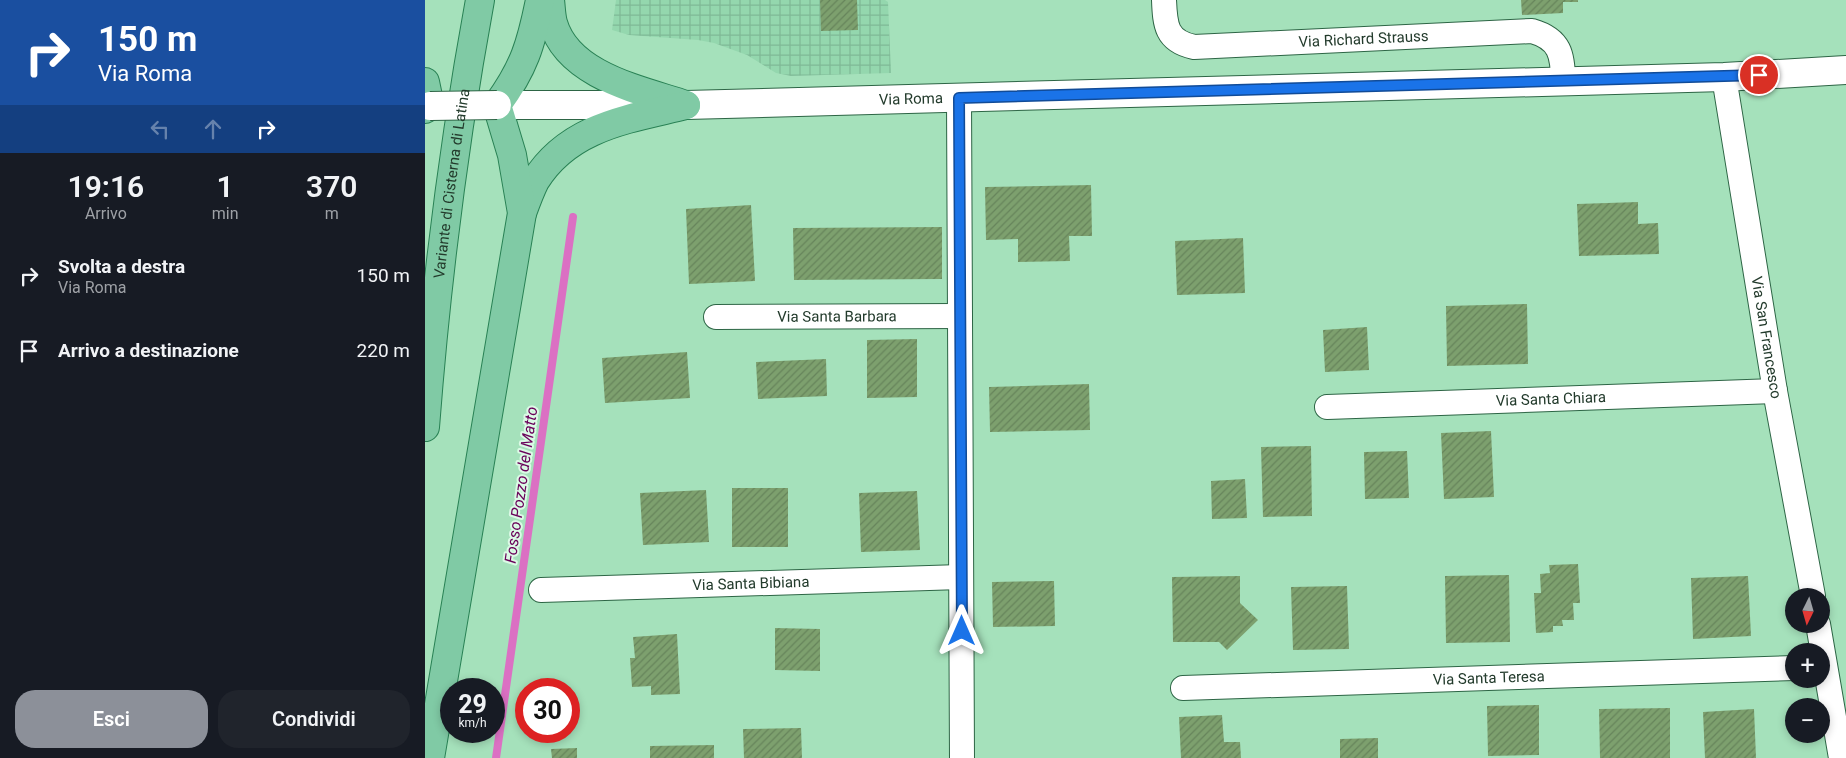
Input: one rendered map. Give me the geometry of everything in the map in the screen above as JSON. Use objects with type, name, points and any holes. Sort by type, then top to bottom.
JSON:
[{"type":"main road","name":"Variante di Cisterna di Latina","points":[[425,427],[442,259],[460,116],[480,0]]},
{"type":"main road","points":[[522,213],[511,155],[497,105],[517,77],[523,63],[534,30],[540,0]]},
{"type":"main road","points":[[550,0],[553,22],[557,33],[571,52],[585,66],[610,78],[686,105]]},
{"type":"main road","points":[[430,758],[522,213],[537,179],[559,153],[578,138],[605,126],[686,105]]},
{"type":"street","name":"Via Richard Strauss","points":[[1164,0],[1165,22],[1170,34],[1181,43],[1194,47],[1532,31],[1545,36],[1556,46],[1562,58],[1563,82]]},
{"type":"street","name":"Via Roma","points":[[426,101],[497,105],[686,105],[1563,82],[1724,77],[1846,70]]},
{"type":"street","name":"Via San Francesco","points":[[1724,77],[1775,391],[1812,588]]},
{"type":"street","points":[[959,98],[963,758]]},
{"type":"street","name":"Via Santa Barbara","points":[[716,317],[960,316]]},
{"type":"street","name":"Via Santa Chiara","points":[[1327,407],[1775,391]]},
{"type":"street","name":"Via Santa Bibiana","points":[[541,590],[961,577]]},
{"type":"street","name":"Via Santa Teresa","points":[[1183,688],[1785,668]]},
{"type":"street","points":[[1828,688],[1841,758]]},
{"type":"shaded area","points":[[616,0],[885,0],[888,2],[891,73],[791,76],[776,73],[747,55],[714,43],[629,35],[612,30]]},
{"type":"building","points":[[820,0],[857,0],[858,30],[821,31]]},
{"type":"building","points":[[1521,0],[1578,0],[1578,2],[1563,2],[1563,13],[1522,15]]},
{"type":"building","points":[[1091,185],[1092,236],[1069,236],[1070,261],[1018,262],[1018,239],[986,240],[985,187]]},
{"type":"building","points":[[1638,202],[1638,224],[1658,223],[1659,254],[1579,256],[1577,204]]},
{"type":"building","points":[[751,205],[755,281],[689,284],[686,209]]},
{"type":"building","points":[[942,227],[942,279],[794,280],[793,228]]},
{"type":"building","points":[[1243,238],[1245,293],[1177,295],[1175,241]]},
{"type":"building","points":[[1527,304],[1528,364],[1447,366],[1446,306]]},
{"type":"building","points":[[1367,327],[1369,370],[1325,372],[1323,330]]},
{"type":"building","points":[[917,339],[917,397],[867,398],[867,340]]},
{"type":"building","points":[[687,352],[690,398],[605,403],[602,358]]},
{"type":"building","points":[[826,359],[827,396],[758,399],[756,362]]},
{"type":"building","points":[[1089,384],[1090,430],[990,432],[989,387]]},
{"type":"building","points":[[1491,431],[1494,497],[1444,499],[1441,433]]},
{"type":"building","points":[[1311,446],[1312,516],[1263,517],[1261,447]]},
{"type":"building","points":[[1407,451],[1409,498],[1365,499],[1364,452]]},
{"type":"building","points":[[1245,479],[1247,518],[1212,519],[1211,481]]},
{"type":"building","points":[[732,488],[788,488],[788,547],[732,547]]},
{"type":"building","points":[[706,490],[709,542],[643,545],[640,493]]},
{"type":"building","points":[[917,491],[920,550],[861,552],[859,493]]},
{"type":"building","points":[[1578,564],[1580,603],[1573,603],[1574,620],[1562,620],[1563,626],[1553,626],[1553,632],[1536,633],[1534,593],[1541,593],[1540,574],[1550,573],[1549,565]]},
{"type":"building","points":[[1509,575],[1510,642],[1446,643],[1445,576]]},
{"type":"building","points":[[1240,576],[1240,603],[1258,620],[1227,650],[1219,642],[1173,642],[1172,577]]},
{"type":"building","points":[[1748,576],[1751,636],[1693,639],[1691,578]]},
{"type":"building","points":[[1054,581],[1055,626],[993,627],[992,582]]},
{"type":"building","points":[[1347,586],[1349,649],[1293,650],[1291,587]]},
{"type":"building","points":[[775,628],[820,629],[820,671],[775,670]]},
{"type":"building","points":[[677,634],[680,694],[651,695],[651,686],[632,687],[630,658],[635,658],[633,637]]},
{"type":"building","points":[[1539,705],[1539,755],[1488,756],[1487,706]]},
{"type":"building","points":[[1670,708],[1670,758],[1600,758],[1599,709]]},
{"type":"building","points":[[1754,709],[1756,758],[1705,758],[1703,712]]},
{"type":"building","points":[[1222,715],[1224,742],[1240,742],[1241,758],[1181,758],[1179,717]]},
{"type":"building","points":[[801,728],[802,758],[744,758],[743,729]]},
{"type":"building","points":[[1378,738],[1378,758],[1340,758],[1340,739]]},
{"type":"building","points":[[714,745],[714,758],[650,758],[650,746]]},
{"type":"building","points":[[577,748],[577,758],[552,758],[551,749]]},
{"type":"waterway","name":"Fosso Pozzo del Matto","points":[[496,758],[573,217]]},
{"type":"route","points":[[962,631],[959,98],[1759,75]]}]
